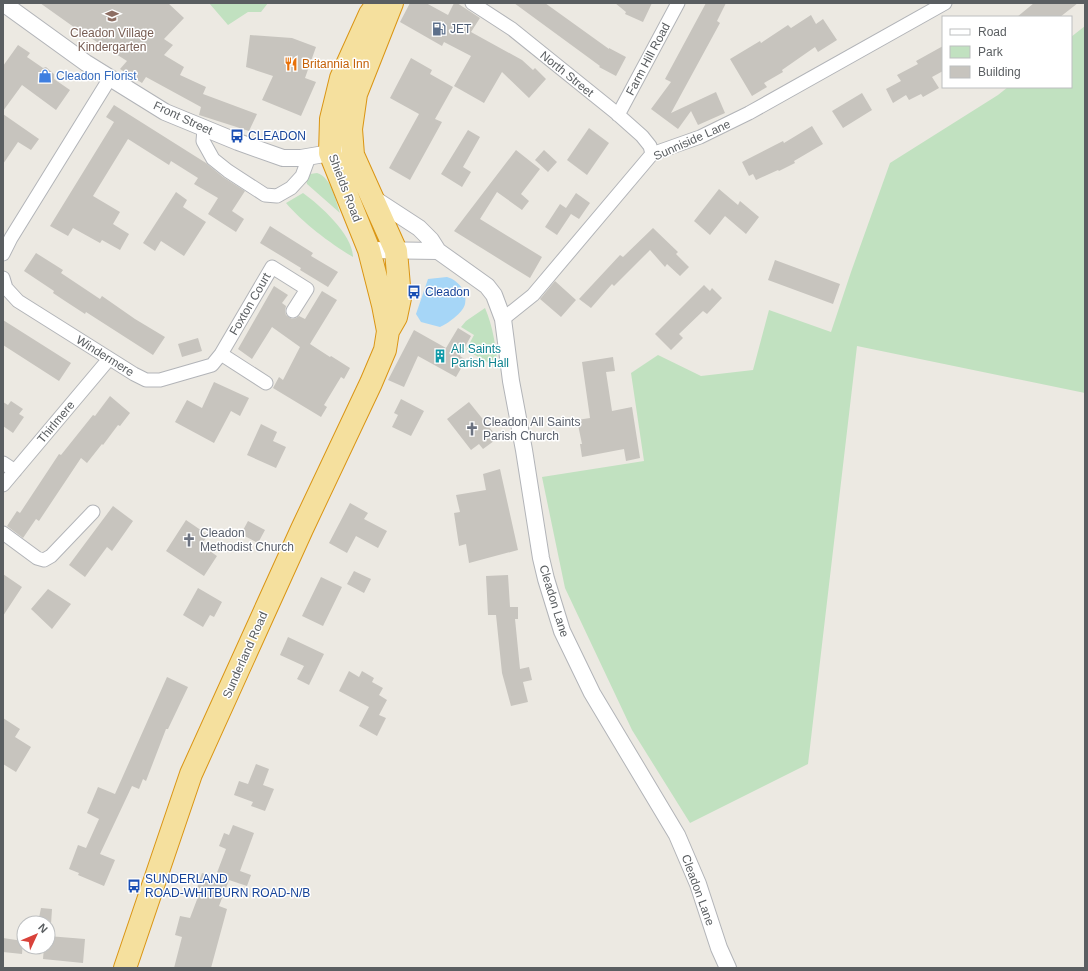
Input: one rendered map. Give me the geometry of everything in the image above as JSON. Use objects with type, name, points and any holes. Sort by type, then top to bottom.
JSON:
[{"type":"highway","name":"Shields Road","points":[[378,3],[370,14],[341,78],[331,119],[319,155],[369,250],[383,305],[387,340]]},
{"type":"highway","name":"Shields Road","points":[[387,340],[396,317],[400,298],[396,251],[353,155],[351,129],[356,94],[392,3]]},
{"type":"highway","name":"Sunderland Road","points":[[125,968],[191,774],[302,529],[371,383],[387,340]]},
{"type":"street","name":"North Street","points":[[472,3],[512,29],[618,115],[642,136],[650,146],[652,154]]},
{"type":"street","name":"Farm Hill Road","points":[[618,115],[678,3]]},
{"type":"street","name":"Sunniside Lane","points":[[503,319],[533,295],[652,154],[700,137],[749,113],[945,3]]},
{"type":"street","name":"Front Street","points":[[8,7],[86,63],[110,78],[165,112],[204,129],[283,158],[301,158],[319,155],[353,155]]},
{"type":"street","points":[[3,254],[11,238],[110,78]]},
{"type":"street","points":[[204,129],[203,141],[213,159],[228,171],[265,195],[277,196],[291,188],[319,155]]},
{"type":"street","name":"Cleadon Lane","points":[[371,197],[419,228],[431,240],[438,251],[487,286],[494,295],[503,319],[511,382],[524,450],[541,558],[562,631],[592,693],[677,835],[698,884],[719,948],[728,968]]},
{"type":"street","points":[[369,250],[438,251]]},
{"type":"street","name":"Foxton Court","points":[[221,354],[272,267],[307,289],[293,311]]},
{"type":"street","name":"Windermere","points":[[3,278],[6,288],[18,301],[109,359],[146,380],[160,380],[212,365],[221,354]]},
{"type":"street","points":[[221,354],[266,383]]},
{"type":"street","name":"Thirlmere","points":[[3,486],[109,359]]},
{"type":"street","points":[[3,464],[15,471]]},
{"type":"street","points":[[3,533],[37,558],[44,560],[51,556],[93,512]]},
{"type":"green space","points":[[209,3],[268,3],[261,12],[248,12],[228,25]]},
{"type":"green space","points":[[1085,26],[1085,393],[857,346],[808,764],[690,823],[632,730],[565,588],[542,477],[644,461],[631,373],[658,355],[701,376],[753,370],[769,310],[831,332],[890,163],[1007,88],[1072,88],[1072,36]]},
{"type":"green space","points":[[317,173],[326,179],[330,184],[340,213],[307,184],[306,180],[310,174]]},
{"type":"green space","points":[[303,193],[318,205],[342,230],[352,248],[353,257],[318,233],[286,203]]},
{"type":"green space","points":[[485,308],[492,330],[498,368],[466,350],[474,335],[461,327],[466,321]]},
{"type":"water","points":[[447,277],[455,281],[464,291],[466,300],[464,307],[454,318],[440,327],[421,322],[416,314],[428,279]]},
{"type":"building","points":[[40,3],[168,3],[184,18],[164,39],[173,45],[164,55],[184,67],[180,75],[206,87],[203,94],[257,114],[249,131],[199,115],[201,107],[146,77],[142,83],[120,69],[127,61],[78,30]]},
{"type":"building","points":[[410,3],[426,3],[448,15],[454,3],[457,3],[480,18],[471,32],[522,60],[533,70],[535,68],[546,79],[529,98],[502,72],[484,103],[454,86],[471,56],[444,42],[442,46],[400,22]]},
{"type":"building","points":[[514,3],[545,3],[609,49],[626,57],[616,76],[599,67],[600,66]]},
{"type":"building","points":[[615,3],[652,3],[643,22],[625,14],[626,12]]},
{"type":"building","points":[[706,3],[726,3],[717,21],[720,23],[671,113],[716,92],[725,113],[698,125],[691,111],[678,129],[651,109],[671,82],[665,79]]},
{"type":"building","points":[[1034,3],[1078,3],[1061,16],[1018,16]]},
{"type":"building","points":[[811,15],[816,24],[823,19],[837,40],[818,52],[815,47],[782,70],[783,72],[764,83],[767,87],[752,96],[730,59],[760,41],[761,43],[788,25],[791,28]]},
{"type":"building","points":[[250,35],[292,38],[316,47],[305,78],[316,82],[301,116],[262,100],[273,76],[246,67]]},
{"type":"building","points":[[18,45],[30,53],[27,57],[43,68],[46,67],[54,74],[54,79],[70,90],[56,110],[22,85],[3,111],[3,66]]},
{"type":"building","points":[[942,47],[942,72],[932,77],[939,88],[923,97],[921,94],[909,100],[906,95],[893,103],[886,89],[901,81],[897,75],[918,64],[916,61]]},
{"type":"building","points":[[411,58],[432,70],[430,74],[453,87],[435,119],[442,122],[410,180],[389,168],[419,114],[390,98]]},
{"type":"building","points":[[862,93],[872,110],[843,128],[832,111]]},
{"type":"building","points":[[114,105],[206,163],[223,177],[245,191],[232,211],[244,219],[236,232],[208,214],[218,198],[194,184],[198,178],[171,161],[169,165],[128,139],[93,196],[120,212],[113,224],[129,234],[120,250],[102,240],[100,243],[73,228],[68,236],[50,226],[114,122],[106,117]]},
{"type":"building","points":[[3,114],[39,139],[31,150],[18,142],[3,164]]},
{"type":"building","points":[[812,126],[823,144],[794,161],[795,163],[779,171],[778,170],[756,180],[753,174],[749,176],[742,162],[783,141],[784,143]]},
{"type":"building","points":[[589,128],[609,143],[587,175],[567,160]]},
{"type":"building","points":[[468,130],[480,137],[463,167],[471,172],[462,187],[441,174]]},
{"type":"building","points":[[516,150],[540,169],[521,194],[529,201],[522,210],[497,192],[480,219],[542,257],[530,278],[454,231]]},
{"type":"building","points":[[544,150],[557,162],[548,172],[535,160]]},
{"type":"building","points":[[719,189],[738,205],[740,201],[759,217],[746,234],[725,216],[710,235],[694,221]]},
{"type":"building","points":[[176,192],[187,200],[183,207],[206,222],[184,256],[161,241],[155,251],[143,243]]},
{"type":"building","points":[[576,193],[590,203],[579,219],[571,214],[557,235],[545,227],[560,204],[566,208]]},
{"type":"building","points":[[270,226],[313,253],[311,256],[338,272],[328,287],[300,270],[301,268],[260,243]]},
{"type":"building","points":[[653,228],[678,252],[676,254],[689,267],[680,276],[667,264],[665,267],[650,250],[614,286],[612,284],[591,308],[579,299],[620,255],[623,257]]},
{"type":"building","points":[[36,253],[63,270],[61,273],[100,299],[102,296],[135,319],[165,337],[153,355],[86,312],[85,314],[65,301],[53,293],[54,291],[24,271]]},
{"type":"building","points":[[775,260],[840,284],[833,304],[768,280]]},
{"type":"building","points":[[555,281],[576,300],[561,317],[540,299]]},
{"type":"building","points":[[704,285],[710,291],[712,288],[722,298],[707,314],[703,311],[679,334],[683,338],[671,350],[655,334]]},
{"type":"building","points":[[274,286],[288,295],[282,303],[286,306],[286,315],[292,319],[299,316],[305,319],[322,291],[337,300],[310,344],[350,368],[344,379],[341,377],[324,405],[327,407],[321,417],[273,388],[279,377],[283,380],[300,347],[272,327],[252,359],[238,349]]},
{"type":"building","points":[[3,320],[71,363],[59,381],[3,345]]},
{"type":"building","points":[[458,328],[471,336],[460,356],[466,360],[456,377],[418,356],[404,387],[388,380],[414,330],[446,348]]},
{"type":"building","points":[[198,338],[202,351],[182,357],[178,344]]},
{"type":"building","points":[[613,357],[615,371],[606,372],[612,411],[632,407],[640,458],[626,461],[624,449],[582,457],[580,444],[582,444],[577,420],[590,418],[582,362]]},
{"type":"building","points":[[214,382],[249,398],[240,416],[231,411],[214,443],[175,422],[187,400],[202,408]]},
{"type":"building","points":[[110,396],[130,413],[120,426],[118,425],[87,463],[81,458],[39,521],[36,519],[23,538],[7,526],[17,511],[20,513],[59,454],[61,455],[93,415],[95,416]]},
{"type":"building","points":[[401,399],[424,411],[411,436],[392,427],[398,415],[394,413]]},
{"type":"building","points":[[11,401],[23,409],[19,414],[24,417],[13,433],[3,426],[3,402],[8,405]]},
{"type":"building","name":"Cleadon All Saints Parish Church","points":[[469,402],[498,438],[483,449],[479,444],[471,450],[447,419]]},
{"type":"building","points":[[261,424],[277,432],[273,441],[286,447],[276,468],[247,455]]},
{"type":"building","points":[[500,469],[518,550],[469,563],[466,544],[459,546],[454,513],[460,512],[456,495],[486,490],[483,474]]},
{"type":"building","points":[[350,503],[368,513],[364,519],[387,531],[378,548],[356,536],[347,553],[329,543]]},
{"type":"building","points":[[113,506],[133,521],[112,551],[107,547],[85,577],[69,565]]},
{"type":"building","name":"Cleadon Methodist Church","points":[[186,520],[208,535],[201,545],[217,556],[204,576],[166,551]]},
{"type":"building","points":[[248,521],[265,530],[258,543],[241,534]]},
{"type":"building","points":[[354,571],[371,579],[364,593],[347,584]]},
{"type":"building","points":[[3,574],[22,587],[3,616]]},
{"type":"building","points":[[508,575],[510,607],[518,607],[518,619],[515,619],[520,669],[529,667],[532,680],[523,682],[528,702],[511,706],[502,673],[496,615],[488,615],[486,576]]},
{"type":"building","points":[[321,577],[342,587],[323,626],[302,616]]},
{"type":"building","points":[[198,588],[222,602],[214,617],[210,615],[203,627],[183,615]]},
{"type":"building","points":[[48,589],[71,604],[52,629],[31,609]]},
{"type":"building","points":[[288,637],[324,654],[309,685],[297,679],[304,666],[280,655]]},
{"type":"building","points":[[349,671],[359,677],[362,671],[374,678],[372,682],[383,688],[379,695],[387,700],[379,715],[386,718],[377,736],[359,726],[369,707],[339,691]]},
{"type":"building","points":[[167,677],[188,687],[168,729],[166,729],[146,781],[143,779],[139,789],[132,786],[100,854],[115,860],[104,886],[78,875],[79,873],[69,869],[78,845],[86,848],[99,819],[87,813],[98,787],[115,794]]},
{"type":"building","points":[[3,718],[20,729],[15,737],[31,747],[16,772],[3,764]]},
{"type":"building","points":[[256,764],[269,769],[263,785],[274,789],[265,811],[251,806],[253,802],[234,795],[239,781],[248,784]]},
{"type":"building","points":[[233,825],[254,833],[240,871],[251,875],[247,886],[229,880],[219,906],[227,909],[211,968],[174,968],[182,937],[175,935],[180,916],[190,918],[201,889],[197,888],[202,873],[215,878],[226,849],[219,846],[224,833],[229,835]]},
{"type":"building","points":[[41,908],[52,909],[52,915],[40,915]]},
{"type":"building","points":[[56,937],[85,939],[83,963],[43,959],[43,955],[56,955]]},
{"type":"building","points":[[3,938],[16,940],[16,953],[3,952]]},
{"type":"place","name":"Cleadon Village Kindergarten","points":[[112,16]]},
{"type":"place","name":"JET","points":[[439,29]]},
{"type":"place","name":"Britannia Inn","points":[[291,64]]},
{"type":"place","name":"Cleadon Florist","points":[[45,76]]},
{"type":"place","name":"CLEADON","points":[[237,136]]},
{"type":"place","name":"Cleadon","points":[[414,292]]},
{"type":"place","name":"All Saints Parish Hall","points":[[440,356]]},
{"type":"place","name":"Cleadon All Saints Parish Church","points":[[472,429]]},
{"type":"place","name":"Cleadon Methodist Church","points":[[189,540]]},
{"type":"place","name":"SUNDERLAND ROAD-WHITBURN ROAD-N/B","points":[[134,886]]}]
